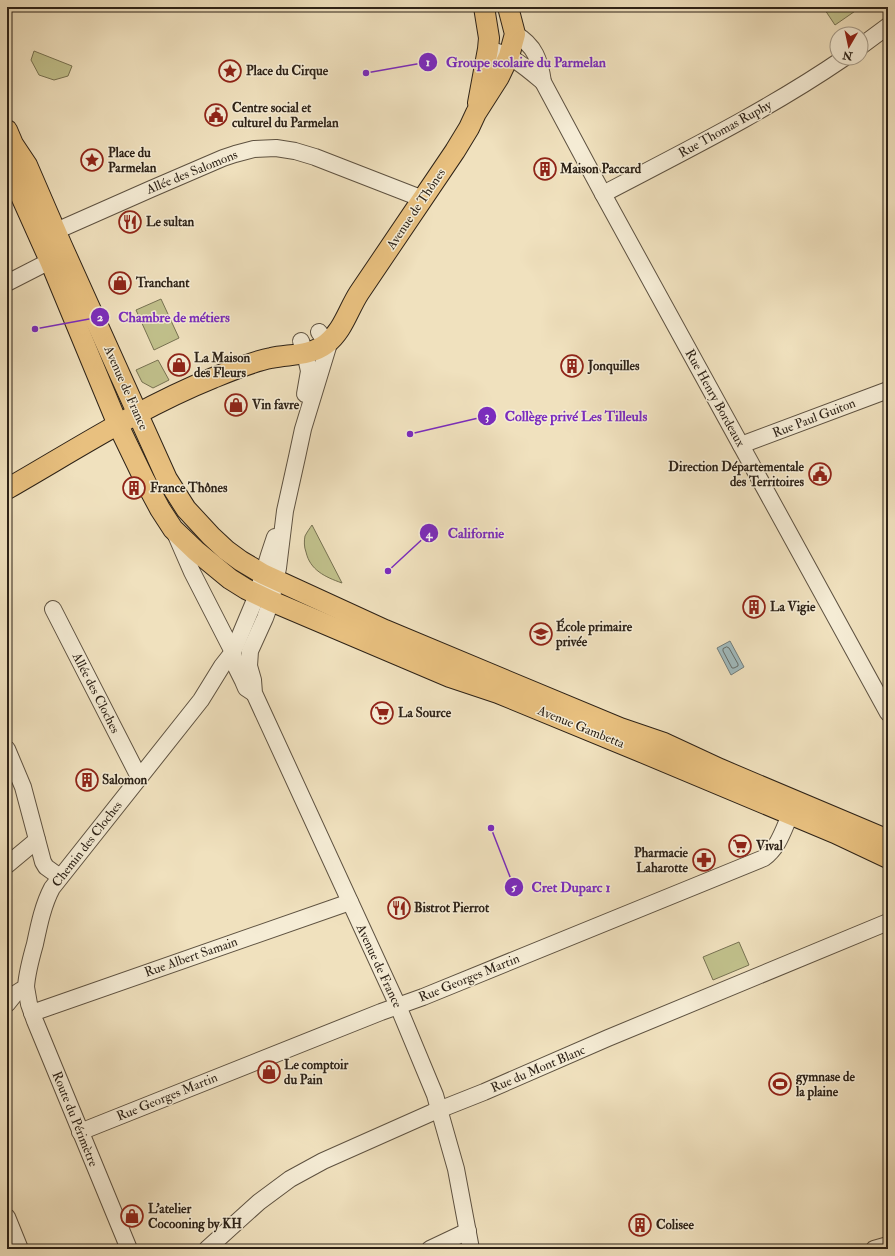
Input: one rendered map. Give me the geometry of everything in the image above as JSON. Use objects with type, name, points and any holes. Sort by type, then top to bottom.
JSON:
[{"type":"main road","points":[[476,113],[480,85],[488,49],[488,31],[484,7]]},
{"type":"main road","points":[[476,113],[499,77],[509,56],[515,34],[508,7]]},
{"type":"main road","name":"Avenue de Thônes","points":[[118,425],[137,414],[204,382],[303,347],[321,347],[323,337],[335,335],[342,325],[352,303],[455,151],[476,113]]},
{"type":"main road","name":"Avenue de France","points":[[7,130],[13,144],[27,165],[161,467],[178,497],[193,518],[226,550],[241,561],[267,587]]},
{"type":"main road","name":"Avenue de France","points":[[7,165],[50,261],[118,425],[160,508],[173,529],[196,551],[230,579],[267,587]]},
{"type":"main road","points":[[99,379],[110,384],[137,414]]},
{"type":"main road","points":[[7,489],[118,425],[136,442],[150,464],[161,467]]},
{"type":"main road","name":"Avenue Gambetta","points":[[267,587],[329,604],[385,630],[520,687],[620,728],[664,743],[720,769],[888,840]]},
{"type":"main road","name":"Avenue Gambetta","points":[[267,587],[450,677],[498,693],[835,833],[888,858]]},
{"type":"street","points":[[869,40],[888,26]]},
{"type":"street","name":"Rue Henry Bordeaux","points":[[515,34],[524,39],[535,53],[540,65],[543,82],[888,713]]},
{"type":"street","name":"Rue Henry Bordeaux","points":[[488,49],[509,56],[543,82]]},
{"type":"street","name":"Rue Thomas Ruphy","points":[[603,194],[750,116],[832,66]]},
{"type":"street","name":"Allée des Salomons","points":[[56,231],[150,189],[235,154],[254,149],[276,148],[309,155],[423,199]]},
{"type":"street","points":[[7,283],[50,261]]},
{"type":"street","name":"Chemin des Cloches","points":[[26,987],[27,976],[45,905],[52,888],[201,700],[222,666],[240,659],[250,651],[265,618],[269,555],[285,511],[303,429],[328,347],[323,337]]},
{"type":"street","name":"Chemin des Cloches","points":[[303,347],[309,371],[306,388],[303,429]]},
{"type":"street","name":"Rue Paul Guiton","points":[[741,445],[888,390]]},
{"type":"street","name":"Avenue de France","points":[[173,529],[192,572],[240,659],[250,666],[254,693],[398,1006],[417,1051],[440,1110],[456,1169],[471,1249]]},
{"type":"street","name":"Allée des Cloches","points":[[53,609],[140,777]]},
{"type":"street","points":[[7,750],[23,787],[43,862],[46,867],[60,877]]},
{"type":"street","name":"Rue Georges Martin","points":[[80,1132],[398,1006],[764,858],[776,845],[790,815]]},
{"type":"street","points":[[7,865],[37,840]]},
{"type":"street","name":"Rue Albert Samain","points":[[32,1013],[350,902]]},
{"type":"street","name":"Rue du Mont Blanc","points":[[207,1249],[259,1202],[290,1179],[323,1161],[608,1038],[888,922]]},
{"type":"street","points":[[7,1004],[15,994],[26,987]]},
{"type":"street","name":"Route du Périmètre","points":[[26,987],[32,1013],[129,1249]]},
{"type":"street","points":[[9,1227],[20,1249]]},
{"type":"street","points":[[430,1249],[468,1231]]},
{"type":"street","points":[[874,1249],[888,1245]]},
{"type":"green space","points":[[823,7],[861,7],[835,25]]},
{"type":"green space","points":[[34,51],[72,66],[68,76],[54,80],[39,75],[31,60]]},
{"type":"green space","points":[[161,299],[179,338],[154,350],[136,310]]},
{"type":"green space","points":[[158,360],[169,380],[153,388],[142,382],[136,370]]},
{"type":"green space","points":[[312,525],[342,583],[319,572],[311,564],[304,544],[306,535]]},
{"type":"green space","points":[[739,942],[749,965],[713,980],[703,957]]},
{"type":"water","points":[[730,641],[744,667],[731,675],[717,648]]},
{"type":"place","name":"Place du Cirque","points":[[230,71]]},
{"type":"place","name":"Groupe scolaire du Parmelan","points":[[366,73]]},
{"type":"place","name":"Centre social et culturel du Parmelan","points":[[216,115]]},
{"type":"place","name":"Place du Parmelan","points":[[92,160]]},
{"type":"place","name":"Maison Paccard","points":[[545,169]]},
{"type":"place","name":"Le sultan","points":[[130,222]]},
{"type":"place","name":"Tranchant","points":[[120,283]]},
{"type":"place","name":"Chambre de métiers","points":[[35,329]]},
{"type":"place","name":"La Maison des Fleurs","points":[[179,365]]},
{"type":"place","name":"Jonquilles","points":[[572,366]]},
{"type":"place","name":"Vin favre","points":[[236,405]]},
{"type":"place","name":"Collège privé Les Tilleuls","points":[[410,434]]},
{"type":"place","name":"Direction Départementale des Territoires","points":[[820,474]]},
{"type":"place","name":"France Thônes","points":[[134,488]]},
{"type":"place","name":"Californie","points":[[388,571]]},
{"type":"place","name":"La Vigie","points":[[754,607]]},
{"type":"place","name":"École primaire privée","points":[[541,634]]},
{"type":"place","name":"La Source","points":[[382,713]]},
{"type":"place","name":"Salomon","points":[[87,780]]},
{"type":"place","name":"Cret Duparc 1","points":[[491,828]]},
{"type":"place","name":"Vival","points":[[740,846]]},
{"type":"place","name":"Pharmacie Laharotte","points":[[704,860]]},
{"type":"place","name":"Bistrot Pierrot","points":[[399,908]]},
{"type":"place","name":"Le comptoir du Pain","points":[[269,1072]]},
{"type":"place","name":"gymnase de la plaine","points":[[780,1084]]},
{"type":"place","name":"L'atelier Cocooning by KH","points":[[132,1216]]},
{"type":"place","name":"Colisee","points":[[640,1225]]}]
